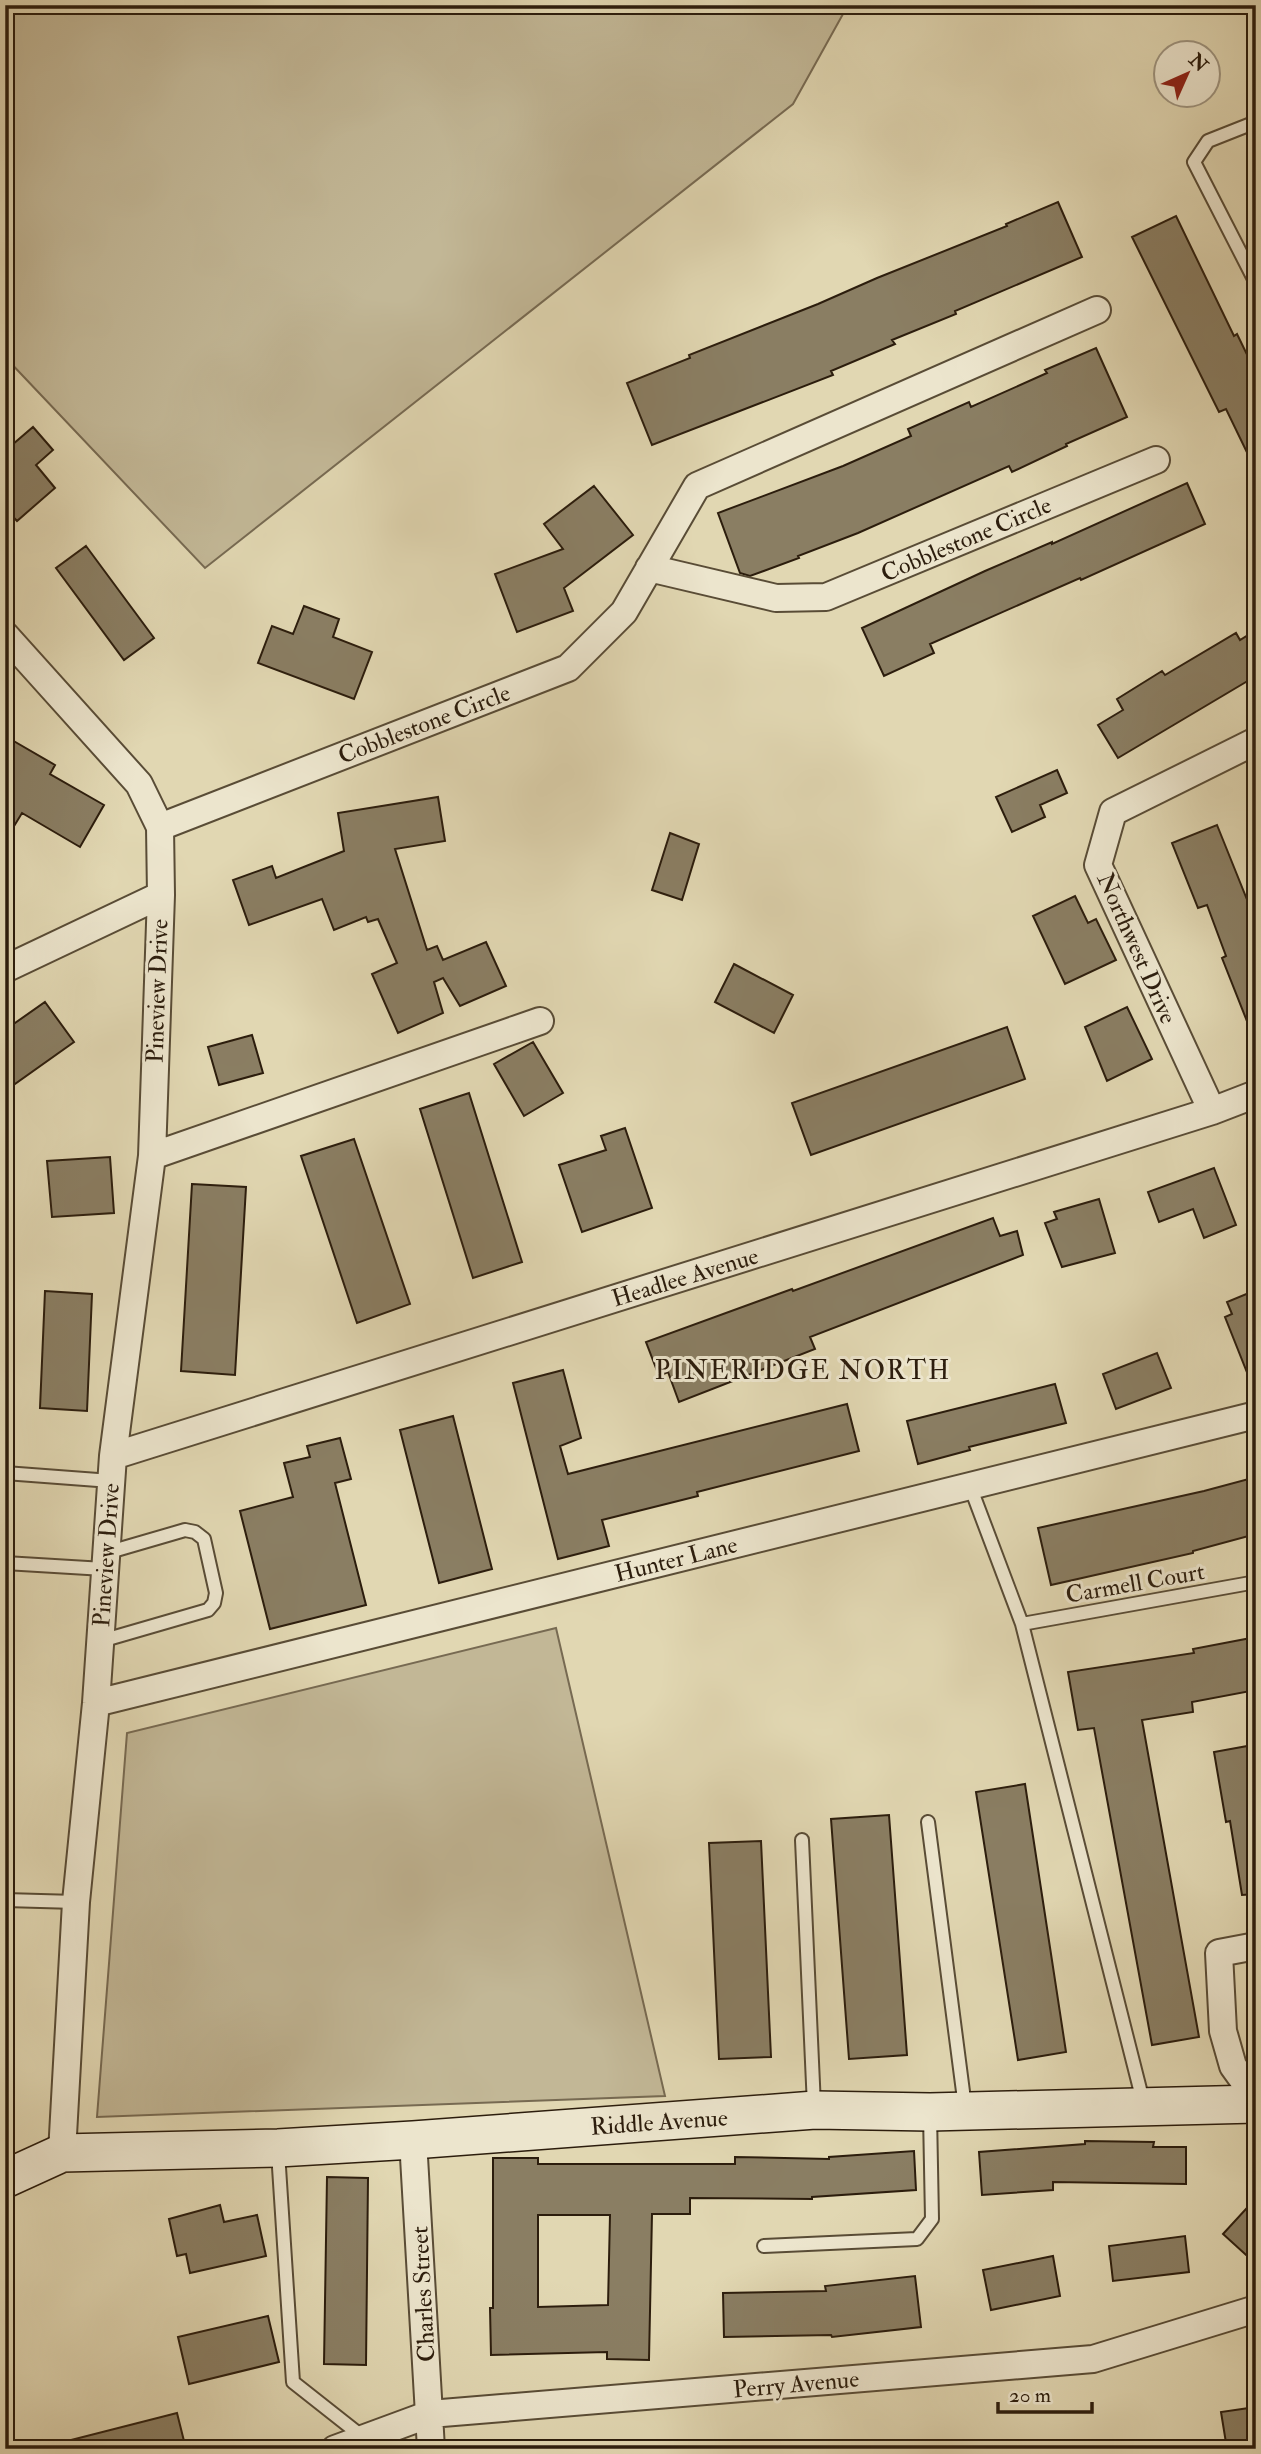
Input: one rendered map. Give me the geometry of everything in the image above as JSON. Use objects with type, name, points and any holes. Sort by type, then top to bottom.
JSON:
[{"type":"street","name":"Cobblestone Circle","points":[[160,827],[568,668],[624,612],[697,486],[1097,310]]},
{"type":"street","name":"Cobblestone Circle","points":[[649,568],[776,598],[826,597],[1156,460]]},
{"type":"street","points":[[5,635],[139,784],[160,827]]},
{"type":"street","name":"Northwest Drive","points":[[1212,1111],[1098,864],[1112,812],[1256,741]]},
{"type":"street","name":"Pineview Drive","points":[[62,2153],[76,1902],[96,1703],[112,1468],[152,1156],[161,895],[160,827]]},
{"type":"street","points":[[5,969],[161,895]]},
{"type":"street","points":[[152,1156],[540,1021]]},
{"type":"street","name":"Headlee Avenue","points":[[112,1468],[1212,1111],[1256,1094]]},
{"type":"street","name":"Hunter Lane","points":[[96,1703],[1256,1415]]},
{"type":"street","points":[[1256,1946],[1219,1953],[1223,2031],[1233,2066],[1256,2101]]},
{"type":"street","name":"Riddle Avenue","points":[[62,2153],[278,2148],[815,2110],[948,2111],[1256,2101]]},
{"type":"street","name":"Charles Street","points":[[413,2140],[431,2449]]},
{"type":"street","points":[[5,2179],[62,2153]]},
{"type":"street","name":"Perry Avenue","points":[[335,2449],[430,2414],[1093,2359],[1256,2309]]},
{"type":"lane","points":[[1256,122],[1208,141],[1194,162],[1256,284]]},
{"type":"lane","points":[[5,1474],[112,1468]]},
{"type":"lane","points":[[970,1486],[1022,1624],[1144,2106]]},
{"type":"lane","points":[[5,1563],[105,1561],[185,1530],[195,1532],[204,1539],[216,1593],[214,1603],[208,1610],[101,1641]]},
{"type":"lane","name":"Carmell Court","points":[[1022,1624],[1256,1582]]},
{"type":"lane","points":[[764,2246],[917,2239],[932,2219],[948,2111],[928,1822]]},
{"type":"lane","points":[[802,1840],[815,2110]]},
{"type":"lane","points":[[5,1900],[76,1902]]},
{"type":"lane","points":[[278,2148],[293,2382],[365,2438]]},
{"type":"shaded area","points":[[5,5],[848,5],[793,104],[205,568],[5,357]]},
{"type":"shaded area","points":[[556,1628],[665,2096],[97,2117],[127,1733]]},
{"type":"building","points":[[1058,202],[1082,257],[892,340],[895,344],[831,371],[833,375],[652,445],[627,383],[690,358],[689,355],[1007,226],[1006,224]]},
{"type":"building","points":[[1176,216],[1234,336],[1237,334],[1256,373],[1256,471],[1226,409],[1219,412],[1132,237]]},
{"type":"building","points":[[1096,348],[1127,417],[1012,472],[1009,466],[858,533],[798,556],[799,558],[750,576],[740,573],[718,513],[843,466],[911,436],[908,429],[969,402],[971,407]]},
{"type":"building","points":[[33,427],[53,450],[36,465],[55,488],[17,521],[5,508],[5,451]]},
{"type":"building","points":[[1187,483],[1205,524],[930,644],[934,653],[884,676],[862,628]]},
{"type":"building","points":[[594,486],[633,535],[564,588],[573,611],[517,632],[495,574],[563,549],[544,524]]},
{"type":"building","points":[[86,546],[154,638],[124,660],[56,568]]},
{"type":"building","points":[[304,606],[339,619],[333,637],[372,652],[354,699],[258,663],[272,626],[293,634]]},
{"type":"building","points":[[1256,630],[1256,676],[1118,758],[1098,725],[1123,710],[1117,699],[1162,671],[1165,675],[1236,633],[1240,640]]},
{"type":"building","points":[[5,736],[55,765],[50,774],[104,805],[80,847],[22,813],[5,841]]},
{"type":"building","points":[[1057,770],[1067,793],[1040,805],[1045,817],[1012,832],[996,797]]},
{"type":"building","points":[[438,797],[445,841],[395,849],[427,950],[437,946],[443,960],[486,942],[506,986],[460,1006],[443,978],[434,982],[443,1013],[398,1033],[372,974],[397,963],[378,919],[368,922],[366,917],[334,930],[322,899],[249,925],[233,880],[272,866],[276,878],[344,851],[338,813]]},
{"type":"building","points":[[1217,825],[1256,922],[1254,1039],[1222,958],[1226,956],[1207,905],[1198,908],[1172,843]]},
{"type":"building","points":[[670,833],[699,844],[682,900],[652,890]]},
{"type":"building","points":[[1075,896],[1088,923],[1096,919],[1116,960],[1065,984],[1033,916]]},
{"type":"building","points":[[734,964],[793,995],[774,1033],[715,1002]]},
{"type":"building","points":[[45,1002],[74,1042],[5,1091],[5,1030]]},
{"type":"building","points":[[1127,1007],[1152,1059],[1107,1081],[1085,1027]]},
{"type":"building","points":[[1007,1027],[1025,1079],[811,1155],[792,1103]]},
{"type":"building","points":[[252,1035],[263,1073],[219,1085],[208,1047]]},
{"type":"building","points":[[533,1042],[563,1093],[524,1116],[494,1064]]},
{"type":"building","points":[[469,1093],[522,1262],[473,1278],[420,1109]]},
{"type":"building","points":[[625,1128],[652,1208],[582,1232],[559,1165],[606,1150],[601,1136]]},
{"type":"building","points":[[354,1139],[410,1304],[357,1323],[301,1156]]},
{"type":"building","points":[[110,1157],[114,1213],[52,1217],[47,1161]]},
{"type":"building","points":[[1214,1168],[1236,1225],[1204,1238],[1193,1209],[1159,1222],[1148,1192]]},
{"type":"building","points":[[192,1184],[246,1187],[235,1375],[181,1371]]},
{"type":"building","points":[[1099,1199],[1115,1253],[1062,1267],[1045,1223],[1057,1219],[1054,1212]]},
{"type":"building","points":[[993,1218],[1000,1236],[1017,1231],[1023,1255],[810,1337],[815,1349],[679,1402],[668,1372],[659,1376],[646,1342]]},
{"type":"building","points":[[1256,1290],[1254,1390],[1225,1317],[1232,1314],[1227,1302]]},
{"type":"building","points":[[45,1291],[92,1294],[87,1411],[40,1408]]},
{"type":"building","points":[[1157,1353],[1171,1388],[1116,1409],[1103,1374]]},
{"type":"building","points":[[563,1370],[581,1438],[560,1446],[568,1474],[847,1404],[859,1451],[697,1492],[698,1496],[602,1520],[609,1546],[558,1559],[513,1383]]},
{"type":"building","points":[[1055,1384],[1066,1423],[969,1447],[970,1450],[918,1464],[907,1421]]},
{"type":"building","points":[[453,1416],[492,1569],[439,1583],[400,1430]]},
{"type":"building","points":[[340,1438],[351,1479],[335,1483],[366,1605],[270,1629],[240,1511],[293,1497],[284,1463],[310,1457],[307,1446]]},
{"type":"building","points":[[1256,1477],[1256,1534],[1193,1553],[1051,1585],[1038,1528]]},
{"type":"building","points":[[1256,1637],[1256,1690],[1192,1702],[1193,1712],[1142,1720],[1199,2037],[1152,2045],[1094,1728],[1078,1730],[1068,1672],[1194,1653],[1193,1649]]},
{"type":"building","points":[[1253,1745],[1256,1758],[1256,1894],[1242,1895],[1230,1821],[1226,1822],[1214,1752]]},
{"type":"building","points":[[1025,1784],[1066,2052],[1018,2060],[976,1792]]},
{"type":"building","points":[[889,1815],[907,2055],[849,2059],[831,1819]]},
{"type":"building","points":[[761,1841],[771,2057],[719,2059],[709,1843]]},
{"type":"building","points":[[1085,2141],[1154,2142],[1153,2147],[1186,2147],[1186,2184],[1053,2182],[1053,2190],[982,2195],[979,2152],[1085,2144]]},
{"type":"building","points":[[914,2151],[916,2190],[812,2199],[690,2198],[690,2214],[652,2214],[649,2360],[607,2359],[607,2352],[491,2355],[493,2158],[538,2158],[538,2164],[735,2164],[735,2157],[829,2157]],"holes":[[[538,2215],[610,2215],[608,2305],[538,2307]]]},
{"type":"building","points":[[327,2177],[368,2178],[366,2365],[324,2364]]},
{"type":"building","points":[[1256,2198],[1256,2264],[1223,2234]]},
{"type":"building","points":[[220,2205],[224,2222],[257,2215],[266,2256],[190,2273],[186,2254],[177,2256],[169,2219]]},
{"type":"building","points":[[1185,2236],[1189,2272],[1113,2281],[1109,2246]]},
{"type":"building","points":[[1053,2256],[1060,2296],[991,2310],[983,2270]]},
{"type":"building","points":[[915,2276],[921,2327],[832,2337],[724,2337],[723,2293],[826,2291],[825,2286]]},
{"type":"building","points":[[268,2316],[279,2362],[189,2384],[178,2337]]},
{"type":"building","points":[[1256,2407],[1256,2449],[1227,2449],[1221,2412]]},
{"type":"building","points":[[177,2413],[186,2449],[72,2449],[71,2440]]},
{"type":"district","name":"PINERIDGE NORTH","points":[[803,1370]]}]
